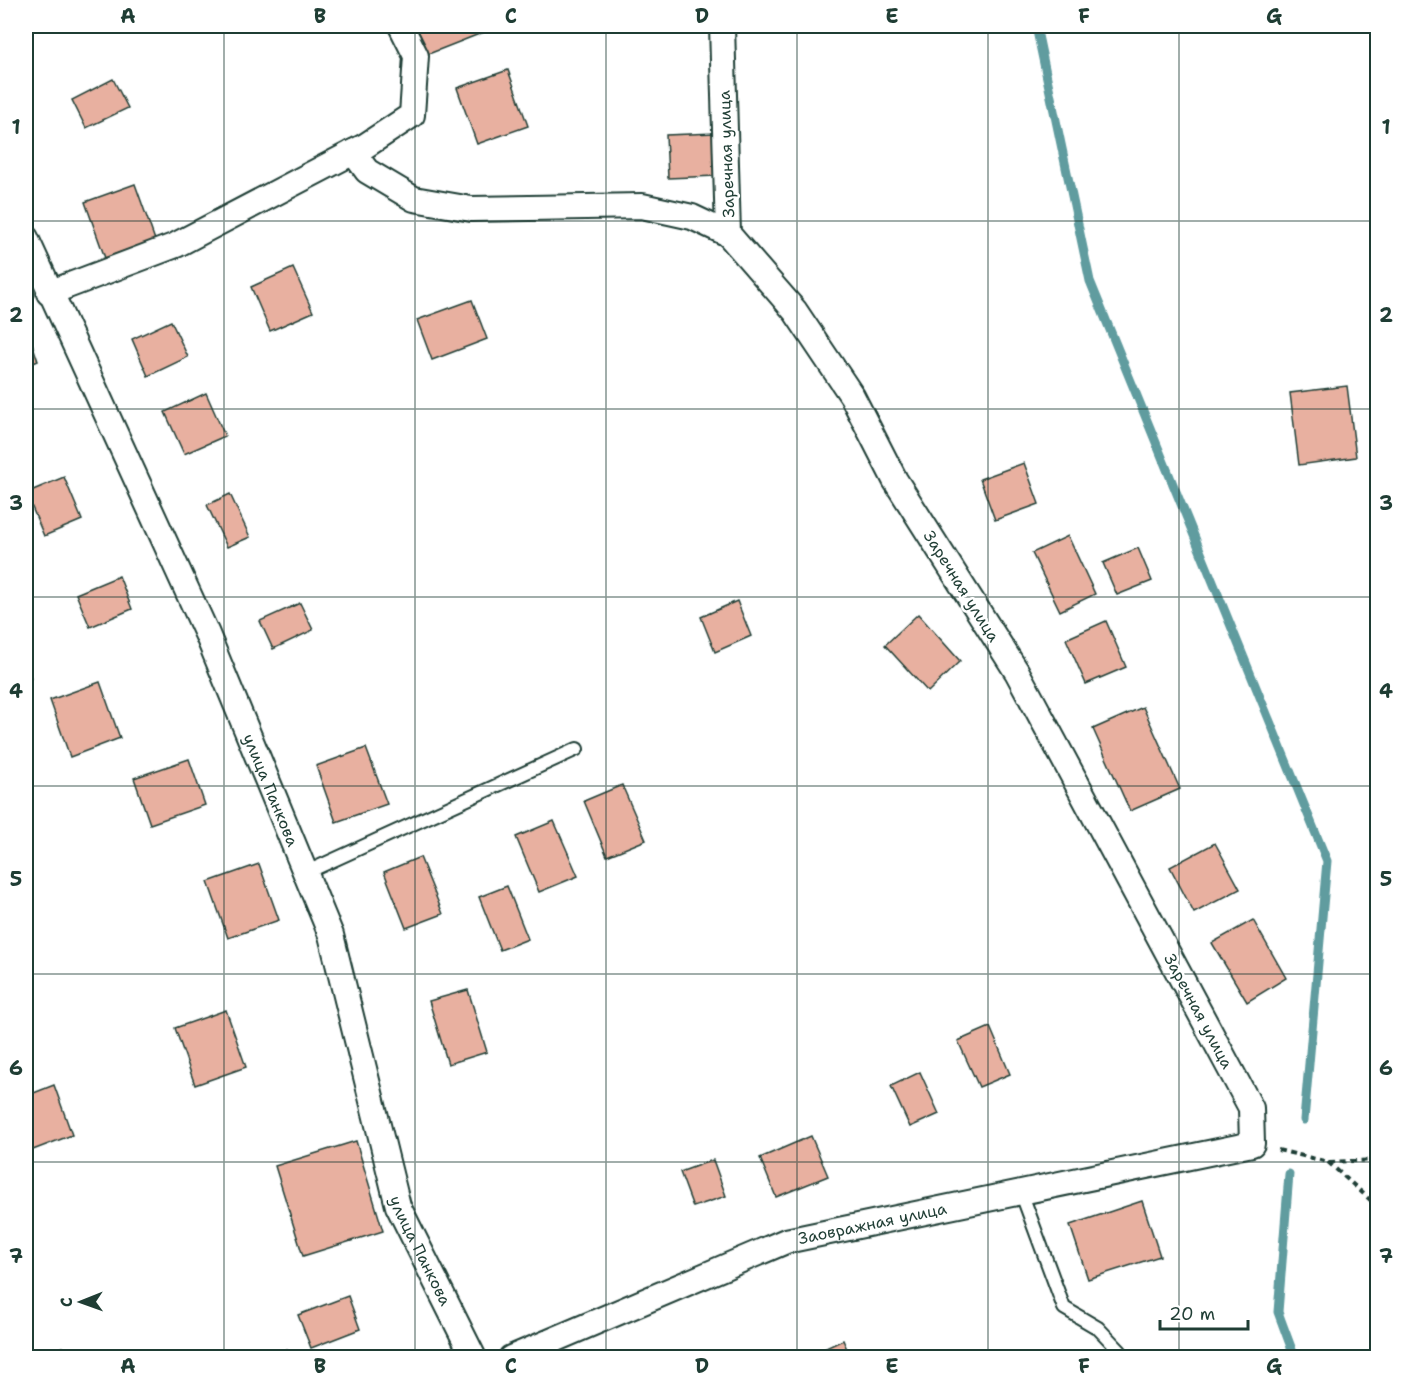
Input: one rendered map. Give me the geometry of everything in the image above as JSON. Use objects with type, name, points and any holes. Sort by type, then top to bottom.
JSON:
[{"type":"street","points":[[49,293],[176,245],[353,152],[412,115],[416,56],[401,26]]},
{"type":"street","name":"Заречная улица","points":[[722,26],[728,234],[795,311],[852,396],[895,480],[1017,672],[1251,1108],[1252,1144]]},
{"type":"street","points":[[353,152],[367,171],[414,199],[471,209],[642,206],[692,217],[728,234]]},
{"type":"street","name":"улица Панкова","points":[[26,238],[49,293],[207,634],[330,935],[398,1206],[474,1358]]},
{"type":"street","name":"Заовражная улица","points":[[511,1358],[786,1241],[1252,1144]]},
{"type":"lane","points":[[305,873],[577,749]]},
{"type":"lane","points":[[1021,1192],[1064,1308],[1098,1328],[1120,1351],[1123,1358]]},
{"type":"path","points":[[1252,1144],[1328,1162],[1377,1160]]},
{"type":"path","points":[[1328,1162],[1377,1207]]},
{"type":"building","points":[[35,26],[51,26],[37,30]]},
{"type":"building","points":[[426,26],[491,26],[492,29],[426,55],[417,29]]},
{"type":"building","points":[[508,70],[528,126],[477,144],[457,88]]},
{"type":"building","points":[[113,79],[128,108],[86,128],[72,100]]},
{"type":"building","points":[[715,133],[716,176],[668,178],[666,135]]},
{"type":"building","points":[[135,184],[155,240],[105,258],[85,202]]},
{"type":"building","points":[[293,268],[313,312],[270,331],[251,287]]},
{"type":"building","points":[[472,300],[487,339],[432,360],[417,320]]},
{"type":"building","points":[[171,321],[188,357],[148,376],[132,339]]},
{"type":"building","points":[[26,325],[38,361],[26,366]]},
{"type":"building","points":[[1347,386],[1356,457],[1299,465],[1290,393]]},
{"type":"building","points":[[206,393],[225,436],[184,454],[165,412]]},
{"type":"building","points":[[1024,463],[1039,504],[995,520],[980,479]]},
{"type":"building","points":[[64,477],[82,520],[44,536],[26,493]]},
{"type":"building","points":[[230,494],[250,537],[227,547],[207,505]]},
{"type":"building","points":[[1068,536],[1095,594],[1060,611],[1032,553]]},
{"type":"building","points":[[1138,548],[1152,581],[1117,595],[1103,563]]},
{"type":"building","points":[[119,576],[132,609],[90,627],[76,594]]},
{"type":"building","points":[[737,601],[751,636],[715,652],[701,617]]},
{"type":"building","points":[[300,603],[313,630],[273,649],[260,621]]},
{"type":"building","points":[[918,614],[960,661],[928,692],[885,645]]},
{"type":"building","points":[[1106,621],[1126,667],[1086,684],[1066,639]]},
{"type":"building","points":[[26,665],[31,678],[26,680]]},
{"type":"building","points":[[100,682],[120,738],[70,757],[50,700]]},
{"type":"building","points":[[1143,707],[1180,789],[1130,811],[1093,729]]},
{"type":"building","points":[[366,748],[387,804],[336,822],[316,766]]},
{"type":"building","points":[[189,759],[205,805],[150,824],[134,778]]},
{"type":"building","points":[[622,785],[646,840],[607,856],[584,801]]},
{"type":"building","points":[[554,821],[578,876],[539,892],[516,837]]},
{"type":"building","points":[[1215,843],[1240,889],[1194,913],[1170,867]]},
{"type":"building","points":[[420,857],[443,914],[406,928],[384,872]]},
{"type":"building","points":[[259,864],[279,920],[228,938],[208,882]]},
{"type":"building","points":[[507,886],[528,939],[500,950],[479,897]]},
{"type":"building","points":[[1253,920],[1286,978],[1247,1002],[1212,943]]},
{"type":"building","points":[[468,990],[487,1052],[448,1064],[429,1001]]},
{"type":"building","points":[[226,1010],[246,1067],[195,1085],[175,1028]]},
{"type":"building","points":[[990,1027],[1010,1074],[979,1087],[958,1041]]},
{"type":"building","points":[[920,1072],[939,1114],[910,1127],[891,1086]]},
{"type":"building","points":[[54,1085],[72,1135],[33,1150],[26,1131],[26,1096]]},
{"type":"building","points":[[811,1136],[828,1176],[776,1197],[760,1158]]},
{"type":"building","points":[[356,1141],[383,1231],[303,1256],[275,1166]]},
{"type":"building","points":[[713,1160],[726,1196],[693,1207],[680,1172]]},
{"type":"building","points":[[1142,1201],[1160,1256],[1088,1279],[1070,1225]]},
{"type":"building","points":[[348,1296],[360,1329],[311,1348],[298,1315]]},
{"type":"building","points":[[843,1340],[851,1358],[815,1358],[813,1354]]},
{"type":"building","points":[[63,1347],[67,1358],[35,1358]]},
{"type":"building","points":[[287,1349],[290,1358],[267,1358]]},
{"type":"waterway","points":[[1036,26],[1090,281],[1327,861],[1304,1120]]},
{"type":"waterway","points":[[1289,1174],[1278,1312],[1295,1358]]}]
